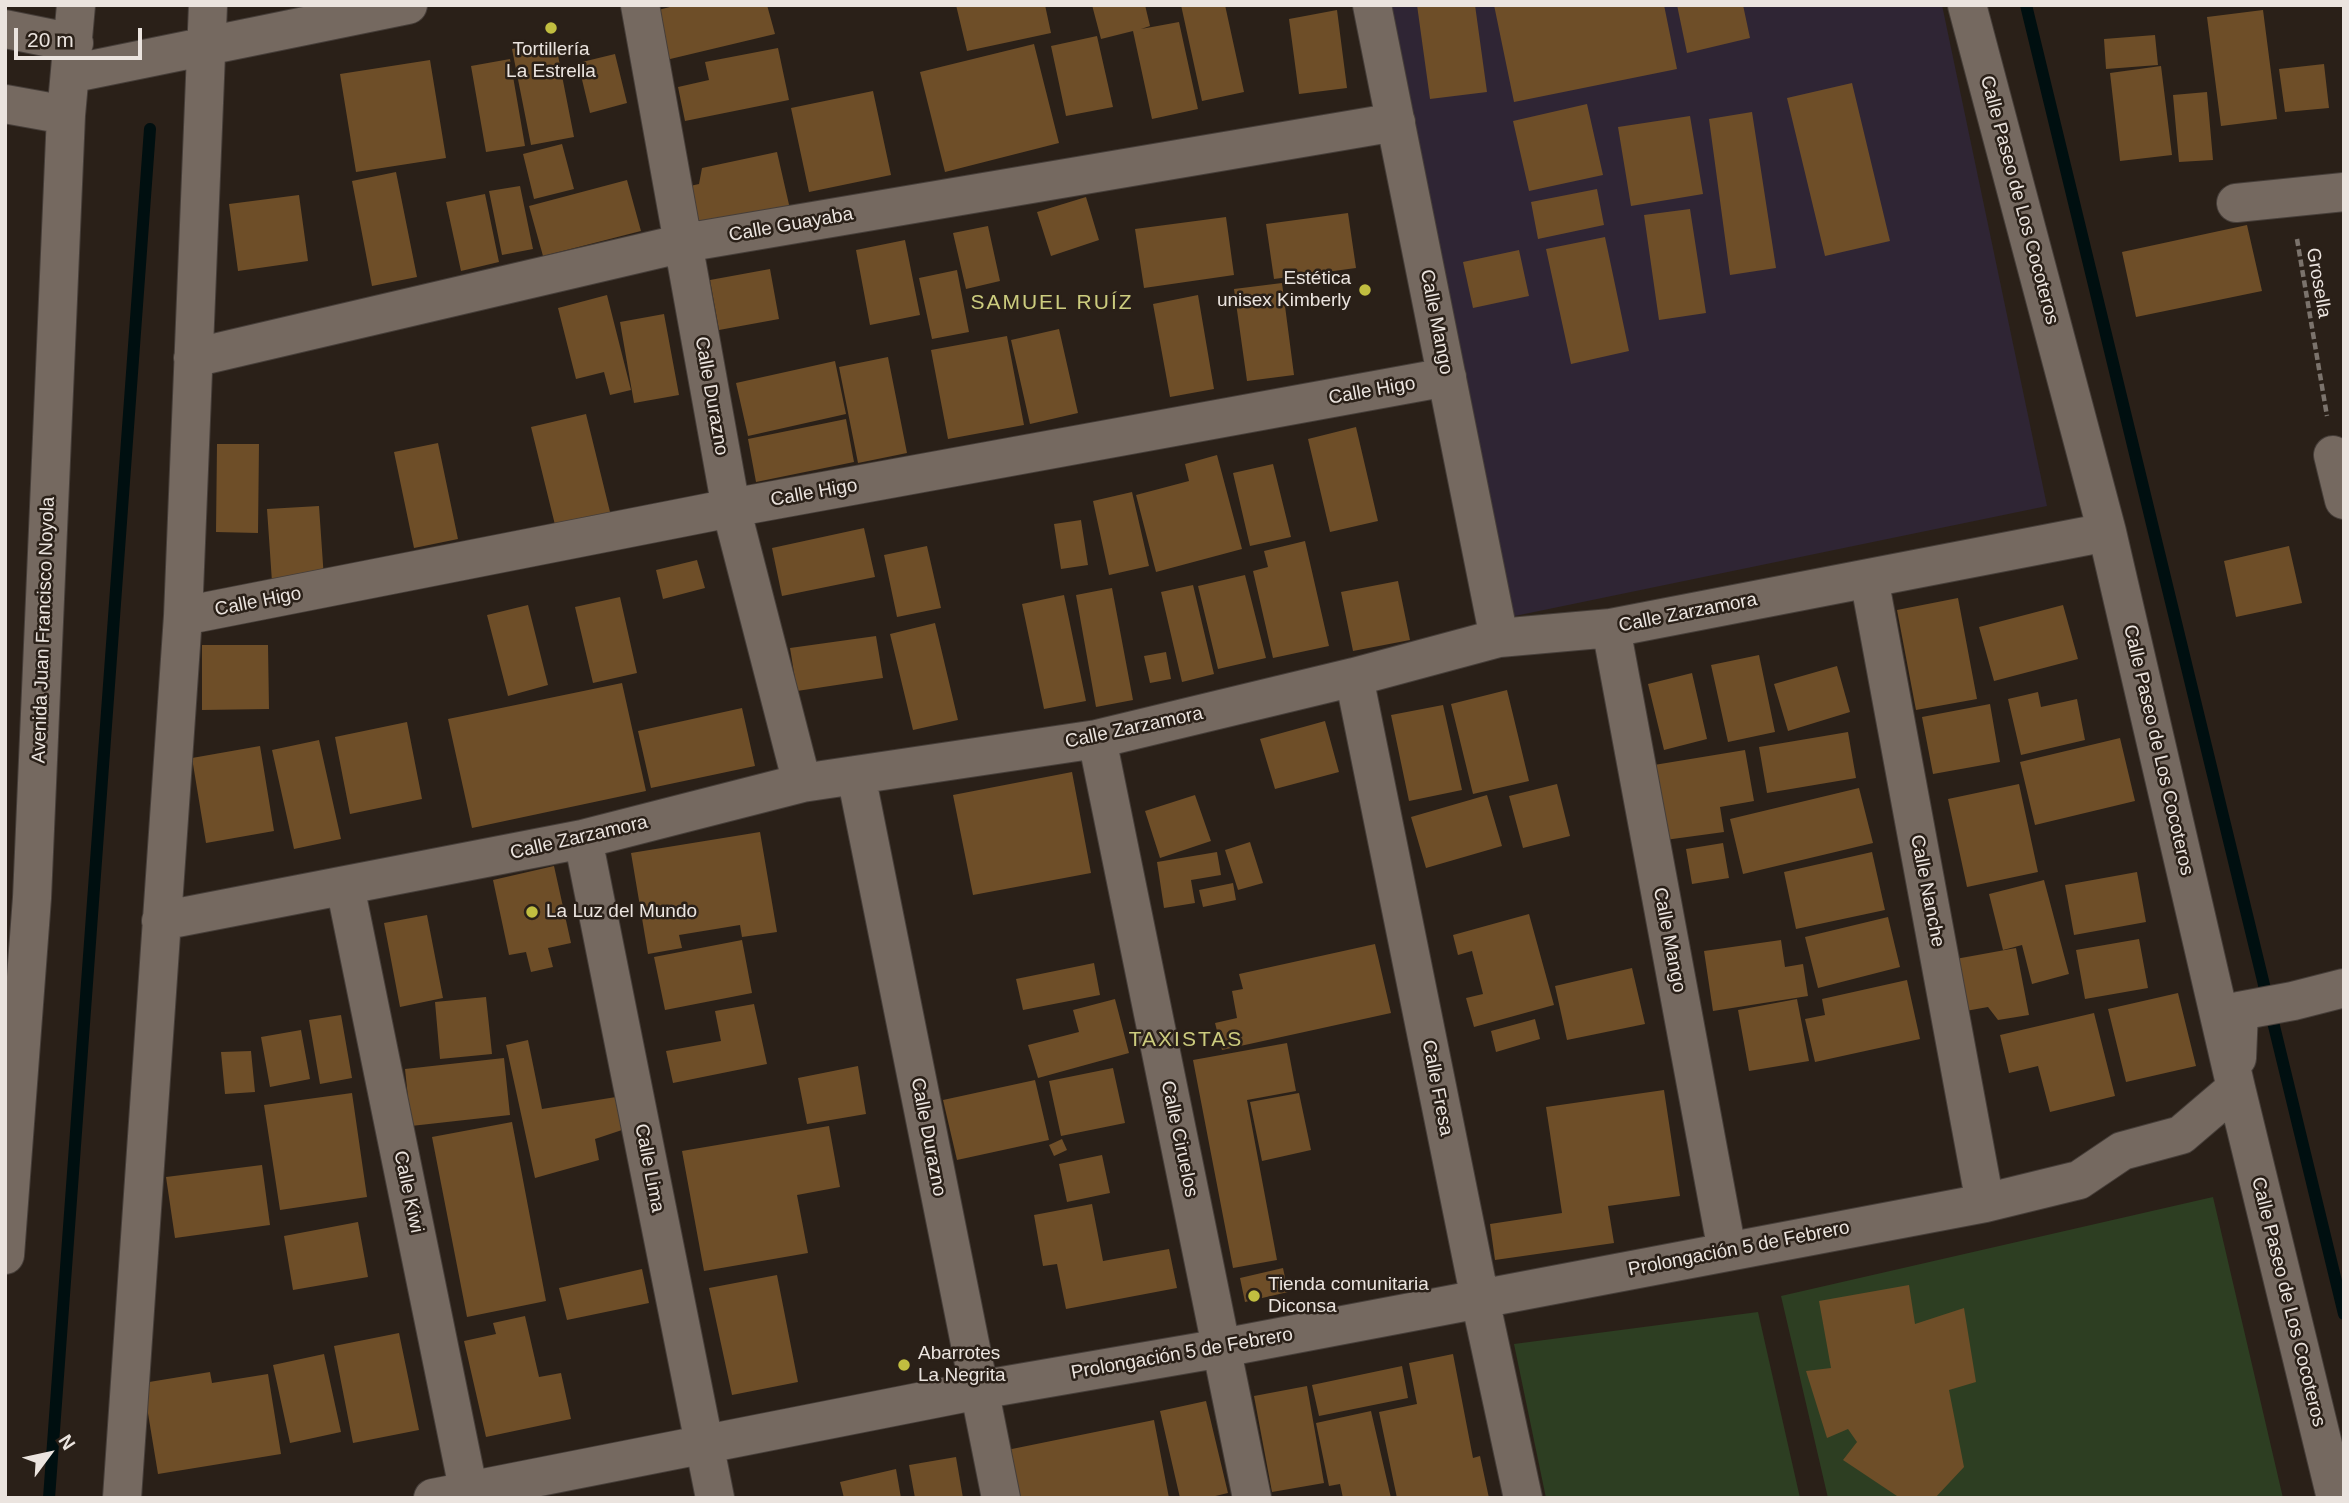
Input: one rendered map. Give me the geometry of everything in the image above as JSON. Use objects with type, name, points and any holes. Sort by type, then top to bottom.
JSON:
[{"type":"street","name":"Avenida Juan Francisco Noyola","points":[[5,1255],[19,896],[66,115],[76,5]]},
{"type":"street","points":[[122,1498],[183,616],[208,5]]},
{"type":"street","points":[[5,29],[72,59],[206,47],[408,5]]},
{"type":"street","name":"Calle Durazno","points":[[640,5],[731,508],[802,783]]},
{"type":"street","name":"Calle Mango","points":[[1372,5],[1500,638]]},
{"type":"street","name":"Calle Paseo de Los Cocoteros","points":[[1967,5],[2107,533],[2236,1088],[2336,1498]]},
{"type":"street","points":[[5,104],[66,115]]},
{"type":"street","name":"Calle Guayaba","points":[[193,358],[684,243],[1396,122]]},
{"type":"street","points":[[2236,203],[2344,192]]},
{"type":"street","name":"Calle Higo","points":[[183,616],[731,508],[1447,377]]},
{"type":"street","points":[[2333,455],[2344,500]]},
{"type":"street","name":"Calle Zarzamora","points":[[161,921],[583,839],[802,783],[1097,739],[1354,677],[1500,638],[1611,628],[2107,533]]},
{"type":"street","name":"Calle Nanche","points":[[1869,578],[1985,1203]]},
{"type":"street","name":"Calle Mango","points":[[1611,628],[1727,1251]]},
{"type":"street","name":"Calle Fresa","points":[[1354,677],[1523,1498]]},
{"type":"street","name":"Calle Ciruelos","points":[[1097,739],[1252,1498]]},
{"type":"street","name":"Calle Durazno","points":[[856,775],[1000,1498]]},
{"type":"street","name":"Calle Lima","points":[[583,839],[715,1498]]},
{"type":"street","name":"Calle Kiwi","points":[[345,886],[457,1496]]},
{"type":"street","points":[[2236,1088],[2239,1011],[2293,1002],[2341,999]]},
{"type":"street","name":"Prolongación 5 de Febrero","points":[[457,1496],[979,1390],[1222,1348],[1985,1203],[2079,1180],[2122,1151],[2181,1135],[2236,1088]]},
{"type":"path","name":"Grosella","points":[[2290,197],[2333,455]]},
{"type":"shaded area","points":[[1380,5],[1942,5],[2047,506],[1510,617]]},
{"type":"green space","points":[[2213,1197],[2283,1498],[1828,1498],[1781,1296]]},
{"type":"green space","points":[[1758,1312],[1800,1498],[1546,1498],[1514,1344]]},
{"type":"building","points":[[678,5],[767,5],[775,34],[666,60],[654,11]]},
{"type":"building","points":[[956,5],[1045,5],[1051,33],[967,51]]},
{"type":"building","points":[[1092,5],[1145,5],[1150,26],[1141,29],[1179,22],[1198,109],[1152,119],[1133,31],[1101,39]]},
{"type":"building","points":[[1181,5],[1225,5],[1244,92],[1202,101]]},
{"type":"building","points":[[1417,5],[1475,5],[1487,92],[1430,99]]},
{"type":"building","points":[[1494,5],[1664,5],[1677,69],[1514,102]]},
{"type":"building","points":[[1677,5],[1743,5],[1750,38],[1687,53]]},
{"type":"building","points":[[1337,10],[1347,88],[1299,94],[1289,19]]},
{"type":"building","points":[[2263,10],[2277,119],[2221,126],[2207,17]]},
{"type":"building","points":[[2155,35],[2158,65],[2106,69],[2104,39]]},
{"type":"building","points":[[1097,36],[1113,107],[1066,116],[1051,46]]},
{"type":"building","points":[[555,40],[574,137],[531,145],[512,49]]},
{"type":"building","points":[[1034,44],[1059,143],[945,172],[920,72]]},
{"type":"building","points":[[778,48],[789,100],[685,121],[678,87],[709,80],[705,62]]},
{"type":"building","points":[[615,54],[627,103],[590,113],[578,63]]},
{"type":"building","points":[[510,59],[525,146],[486,152],[471,66]]},
{"type":"building","points":[[430,60],[446,158],[356,172],[340,74]]},
{"type":"building","points":[[2324,64],[2329,108],[2285,112],[2279,69]]},
{"type":"building","points":[[2161,66],[2172,155],[2120,161],[2110,73]]},
{"type":"building","points":[[1852,83],[1890,241],[1825,256],[1787,98]]},
{"type":"building","points":[[873,91],[891,175],[809,192],[791,108]]},
{"type":"building","points":[[2207,92],[2213,160],[2179,162],[2173,95]]},
{"type":"building","points":[[1587,104],[1603,175],[1529,191],[1513,121]]},
{"type":"building","points":[[1752,112],[1776,268],[1730,275],[1709,119]]},
{"type":"building","points":[[1690,116],[1703,194],[1631,206],[1618,127]]},
{"type":"building","points":[[562,144],[574,189],[534,199],[523,154]]},
{"type":"building","points":[[777,152],[790,209],[691,230],[681,188],[699,184],[702,168]]},
{"type":"building","points":[[396,172],[417,277],[372,286],[352,181]]},
{"type":"building","points":[[627,180],[641,231],[543,256],[529,206]]},
{"type":"building","points":[[520,186],[533,249],[502,255],[489,191]]},
{"type":"building","points":[[1597,189],[1604,225],[1538,239],[1531,202]]},
{"type":"building","points":[[485,194],[499,262],[461,271],[446,202]]},
{"type":"building","points":[[299,195],[308,261],[238,271],[229,204]]},
{"type":"building","points":[[1086,197],[1099,240],[1051,256],[1037,212]]},
{"type":"building","points":[[1690,209],[1706,313],[1659,320],[1644,215]]},
{"type":"building","points":[[1348,213],[1356,268],[1274,279],[1266,224]]},
{"type":"building","points":[[1226,217],[1234,275],[1144,288],[1135,229]]},
{"type":"building","points":[[2247,225],[2262,291],[2136,317],[2122,252]]},
{"type":"building","points":[[988,226],[1000,281],[966,289],[953,233]]},
{"type":"building","points":[[1605,237],[1629,351],[1571,364],[1546,249]]},
{"type":"building","points":[[905,240],[920,315],[870,325],[856,250]]},
{"type":"building","points":[[1519,250],[1529,296],[1473,308],[1463,262]]},
{"type":"building","points":[[770,269],[779,319],[719,330],[710,280]]},
{"type":"building","points":[[957,270],[969,332],[932,339],[919,278]]},
{"type":"building","points":[[1282,283],[1294,375],[1247,381],[1234,289]]},
{"type":"building","points":[[607,295],[631,390],[610,395],[604,372],[576,379],[558,308]]},
{"type":"building","points":[[1198,295],[1214,389],[1170,397],[1153,304]]},
{"type":"building","points":[[664,314],[679,395],[634,403],[620,322]]},
{"type":"building","points":[[1059,329],[1078,413],[1030,424],[1011,340]]},
{"type":"building","points":[[1007,336],[1024,425],[948,439],[931,350]]},
{"type":"building","points":[[888,357],[907,453],[858,463],[839,367]]},
{"type":"building","points":[[835,361],[846,414],[748,436],[736,383]]},
{"type":"building","points":[[586,414],[611,516],[556,529],[531,427]]},
{"type":"building","points":[[846,419],[854,462],[756,482],[748,439]]},
{"type":"building","points":[[1356,427],[1378,521],[1330,532],[1308,439]]},
{"type":"building","points":[[438,443],[458,539],[414,548],[394,452]]},
{"type":"building","points":[[217,444],[259,444],[258,533],[216,532]]},
{"type":"building","points":[[1217,455],[1242,549],[1156,572],[1136,495],[1189,481],[1185,464]]},
{"type":"building","points":[[1273,464],[1291,537],[1250,546],[1233,473]]},
{"type":"building","points":[[1132,492],[1149,566],[1109,575],[1093,501]]},
{"type":"building","points":[[319,506],[324,579],[272,582],[267,509]]},
{"type":"building","points":[[1081,520],[1088,565],[1061,569],[1054,524]]},
{"type":"building","points":[[864,528],[875,577],[782,596],[772,548]]},
{"type":"building","points":[[1305,541],[1329,646],[1273,658],[1253,571],[1268,567],[1264,551]]},
{"type":"building","points":[[927,546],[941,608],[897,617],[884,555]]},
{"type":"building","points":[[2289,546],[2302,603],[2236,617],[2224,561]]},
{"type":"building","points":[[697,560],[705,588],[663,599],[656,570]]},
{"type":"building","points":[[1245,575],[1266,658],[1218,669],[1198,586]]},
{"type":"building","points":[[1398,581],[1410,640],[1353,651],[1341,592]]},
{"type":"building","points":[[1193,585],[1214,674],[1182,682],[1161,592]]},
{"type":"building","points":[[1112,588],[1133,700],[1096,707],[1076,595]]},
{"type":"building","points":[[1064,595],[1086,701],[1044,709],[1022,604]]},
{"type":"building","points":[[620,597],[637,673],[593,683],[575,607]]},
{"type":"building","points":[[1958,598],[1977,699],[1916,710],[1897,610]]},
{"type":"building","points":[[528,605],[548,685],[508,696],[487,615]]},
{"type":"building","points":[[2063,605],[2078,659],[1994,681],[1979,627]]},
{"type":"building","points":[[935,623],[958,720],[913,730],[890,634]]},
{"type":"building","points":[[876,636],[883,678],[797,691],[790,648]]},
{"type":"building","points":[[202,645],[268,645],[269,709],[202,710]]},
{"type":"building","points":[[1166,652],[1171,679],[1150,683],[1144,656]]},
{"type":"building","points":[[1759,655],[1775,732],[1728,742],[1711,665]]},
{"type":"building","points":[[1837,666],[1850,712],[1788,731],[1774,684]]},
{"type":"building","points":[[1692,673],[1707,739],[1664,750],[1648,684]]},
{"type":"building","points":[[622,683],[646,791],[472,828],[448,719]]},
{"type":"building","points":[[1507,690],[1529,781],[1473,794],[1451,704]]},
{"type":"building","points":[[2038,692],[2041,707],[2077,699],[2085,740],[2021,755],[2008,699]]},
{"type":"building","points":[[1990,704],[2000,762],[1933,774],[1922,717]]},
{"type":"building","points":[[1443,705],[1462,790],[1409,801],[1391,715]]},
{"type":"building","points":[[742,708],[755,766],[651,788],[638,731]]},
{"type":"building","points":[[1325,721],[1339,772],[1275,789],[1260,739]]},
{"type":"building","points":[[407,722],[422,799],[350,814],[335,737]]},
{"type":"building","points":[[1848,732],[1856,778],[1767,793],[1759,747]]},
{"type":"building","points":[[2120,738],[2135,801],[2035,825],[2020,762]]},
{"type":"building","points":[[319,740],[341,839],[294,849],[272,750]]},
{"type":"building","points":[[260,746],[274,831],[206,843],[192,758]]},
{"type":"building","points":[[1745,750],[1754,801],[1720,807],[1724,832],[1665,840],[1654,765]]},
{"type":"building","points":[[1072,772],[1091,873],[973,895],[953,795]]},
{"type":"building","points":[[1557,784],[1570,836],[1523,848],[1509,796]]},
{"type":"building","points":[[2019,784],[2038,872],[1967,887],[1948,799]]},
{"type":"building","points":[[1859,788],[1873,843],[1743,874],[1730,819]]},
{"type":"building","points":[[1195,795],[1211,841],[1160,858],[1145,811]]},
{"type":"building","points":[[1487,795],[1502,846],[1426,868],[1411,817]]},
{"type":"building","points":[[760,832],[777,932],[742,937],[740,925],[679,935],[682,948],[648,954],[631,853]]},
{"type":"building","points":[[1250,842],[1263,883],[1238,890],[1225,850]]},
{"type":"building","points":[[1723,843],[1729,878],[1692,884],[1686,849]]},
{"type":"building","points":[[1217,852],[1221,875],[1191,880],[1195,903],[1164,908],[1157,862]]},
{"type":"building","points":[[1872,852],[1885,910],[1796,929],[1784,872]]},
{"type":"building","name":"La Luz del Mundo","points":[[554,866],[571,943],[548,948],[553,967],[531,972],[526,952],[509,955],[493,880]]},
{"type":"building","points":[[2137,872],[2146,922],[2074,935],[2065,885]]},
{"type":"building","points":[[2044,880],[2069,974],[2032,984],[2022,945],[2003,950],[1989,894]]},
{"type":"building","points":[[1233,883],[1236,900],[1203,907],[1199,890]]},
{"type":"building","points":[[1529,914],[1554,1005],[1474,1027],[1466,998],[1483,994],[1472,951],[1458,955],[1453,935]]},
{"type":"building","points":[[427,915],[443,998],[400,1007],[384,923]]},
{"type":"building","points":[[1888,917],[1900,967],[1818,988],[1805,937]]},
{"type":"building","points":[[2139,939],[2148,988],[2085,999],[2076,950]]},
{"type":"building","points":[[742,940],[752,993],[665,1010],[654,957]]},
{"type":"building","points":[[1781,940],[1785,967],[1803,964],[1808,996],[1713,1011],[1704,951]]},
{"type":"building","points":[[1375,944],[1391,1013],[1222,1050],[1215,1023],[1237,1018],[1232,991],[1243,989],[1239,974]]},
{"type":"building","points":[[2016,948],[2029,1015],[1998,1020],[1988,1007],[1960,1012],[1950,960]]},
{"type":"building","points":[[1094,963],[1100,995],[1023,1010],[1016,979]]},
{"type":"building","points":[[1632,968],[1645,1024],[1567,1040],[1555,986]]},
{"type":"building","points":[[1907,980],[1920,1039],[1815,1062],[1805,1019],[1825,1015],[1822,999]]},
{"type":"building","points":[[2178,993],[2196,1066],[2126,1082],[2108,1009]]},
{"type":"building","points":[[486,997],[492,1054],[440,1059],[435,1002]]},
{"type":"building","points":[[1115,999],[1129,1053],[1038,1078],[1028,1045],[1079,1032],[1073,1010]]},
{"type":"building","points":[[1797,999],[1809,1061],[1749,1071],[1738,1010]]},
{"type":"building","points":[[754,1004],[767,1064],[673,1083],[666,1051],[721,1041],[715,1011]]},
{"type":"building","points":[[2094,1013],[2115,1096],[2050,1112],[2038,1066],[2009,1073],[2000,1035]]},
{"type":"building","points":[[341,1015],[352,1078],[320,1084],[309,1020]]},
{"type":"building","points":[[1535,1019],[1540,1039],[1496,1052],[1491,1031]]},
{"type":"building","points":[[301,1030],[310,1079],[270,1087],[261,1037]]},
{"type":"building","points":[[528,1040],[542,1109],[616,1097],[622,1130],[595,1139],[599,1160],[535,1178],[506,1045]]},
{"type":"building","points":[[1287,1043],[1296,1091],[1247,1100],[1277,1260],[1233,1268],[1193,1060]]},
{"type":"building","points":[[251,1051],[255,1092],[225,1094],[221,1052]]},
{"type":"building","points":[[504,1058],[510,1115],[411,1126],[405,1069]]},
{"type":"building","points":[[858,1066],[866,1114],[807,1124],[798,1078]]},
{"type":"building","points":[[1113,1068],[1125,1123],[1061,1136],[1049,1081]]},
{"type":"building","points":[[1035,1080],[1049,1140],[957,1160],[943,1100]]},
{"type":"building","points":[[1664,1090],[1680,1196],[1608,1206],[1614,1243],[1495,1260],[1490,1224],[1562,1213],[1546,1107]]},
{"type":"building","points":[[352,1093],[367,1197],[280,1210],[264,1105]]},
{"type":"building","points":[[1299,1093],[1311,1150],[1262,1161],[1250,1102]]},
{"type":"building","points":[[512,1122],[546,1301],[467,1317],[432,1137]]},
{"type":"building","points":[[829,1126],[840,1187],[797,1195],[808,1253],[704,1271],[682,1151]]},
{"type":"building","points":[[1062,1139],[1067,1150],[1054,1156],[1049,1145]]},
{"type":"building","points":[[1102,1155],[1110,1193],[1067,1202],[1059,1164]]},
{"type":"building","points":[[262,1165],[270,1225],[175,1238],[166,1177]]},
{"type":"building","points":[[1092,1204],[1103,1261],[1169,1249],[1177,1288],[1066,1309],[1057,1264],[1043,1266],[1034,1215]]},
{"type":"building","points":[[358,1222],[368,1277],[293,1290],[284,1236]]},
{"type":"building","points":[[1283,1268],[1288,1292],[1245,1302],[1240,1278]]},
{"type":"building","points":[[642,1269],[649,1303],[567,1320],[559,1288]]},
{"type":"building","points":[[777,1275],[798,1382],[732,1395],[709,1288]]},
{"type":"building","points":[[1909,1285],[1915,1324],[1964,1308],[1976,1382],[1949,1390],[1964,1467],[1935,1498],[1900,1498],[1843,1460],[1857,1442],[1848,1429],[1827,1438],[1806,1371],[1831,1368],[1819,1301]]},
{"type":"building","points":[[525,1316],[539,1377],[561,1373],[571,1419],[486,1437],[464,1341],[496,1334],[493,1323]]},
{"type":"building","points":[[399,1333],[419,1430],[353,1443],[334,1346]]},
{"type":"building","points":[[324,1354],[341,1432],[290,1443],[273,1365]]},
{"type":"building","points":[[1453,1354],[1473,1458],[1480,1456],[1489,1498],[1397,1498],[1379,1412],[1417,1404],[1409,1363]]},
{"type":"building","points":[[1402,1366],[1408,1398],[1319,1416],[1312,1385]]},
{"type":"building","points":[[210,1372],[212,1383],[268,1374],[281,1454],[158,1474],[143,1383]]},
{"type":"building","points":[[1307,1386],[1324,1483],[1272,1492],[1254,1396]]},
{"type":"building","points":[[1206,1401],[1228,1493],[1207,1498],[1180,1498],[1160,1411]]},
{"type":"building","points":[[1371,1411],[1391,1498],[1343,1498],[1340,1484],[1329,1486],[1316,1423]]},
{"type":"building","points":[[1154,1420],[1169,1498],[1017,1498],[1007,1450]]},
{"type":"building","points":[[956,1457],[963,1498],[915,1498],[909,1465]]},
{"type":"building","points":[[896,1469],[901,1498],[844,1498],[840,1482]]},
{"type":"waterway","points":[[2026,5],[2344,1314]]},
{"type":"waterway","points":[[49,1498],[150,129]]},
{"type":"place","name":"Tortillería La Estrella","points":[[551,28]]},
{"type":"place","name":"Estética unisex Kimberly","points":[[1365,290]]},
{"type":"place","name":"La Luz del Mundo","points":[[532,912]]},
{"type":"place","name":"Tienda comunitaria Diconsa","points":[[1254,1296]]},
{"type":"place","name":"Abarrotes La Negrita","points":[[904,1365]]},
{"type":"district","name":"SAMUEL RUÍZ","points":[[1052,303]]},
{"type":"district","name":"TAXISTAS","points":[[1186,1040]]}]
